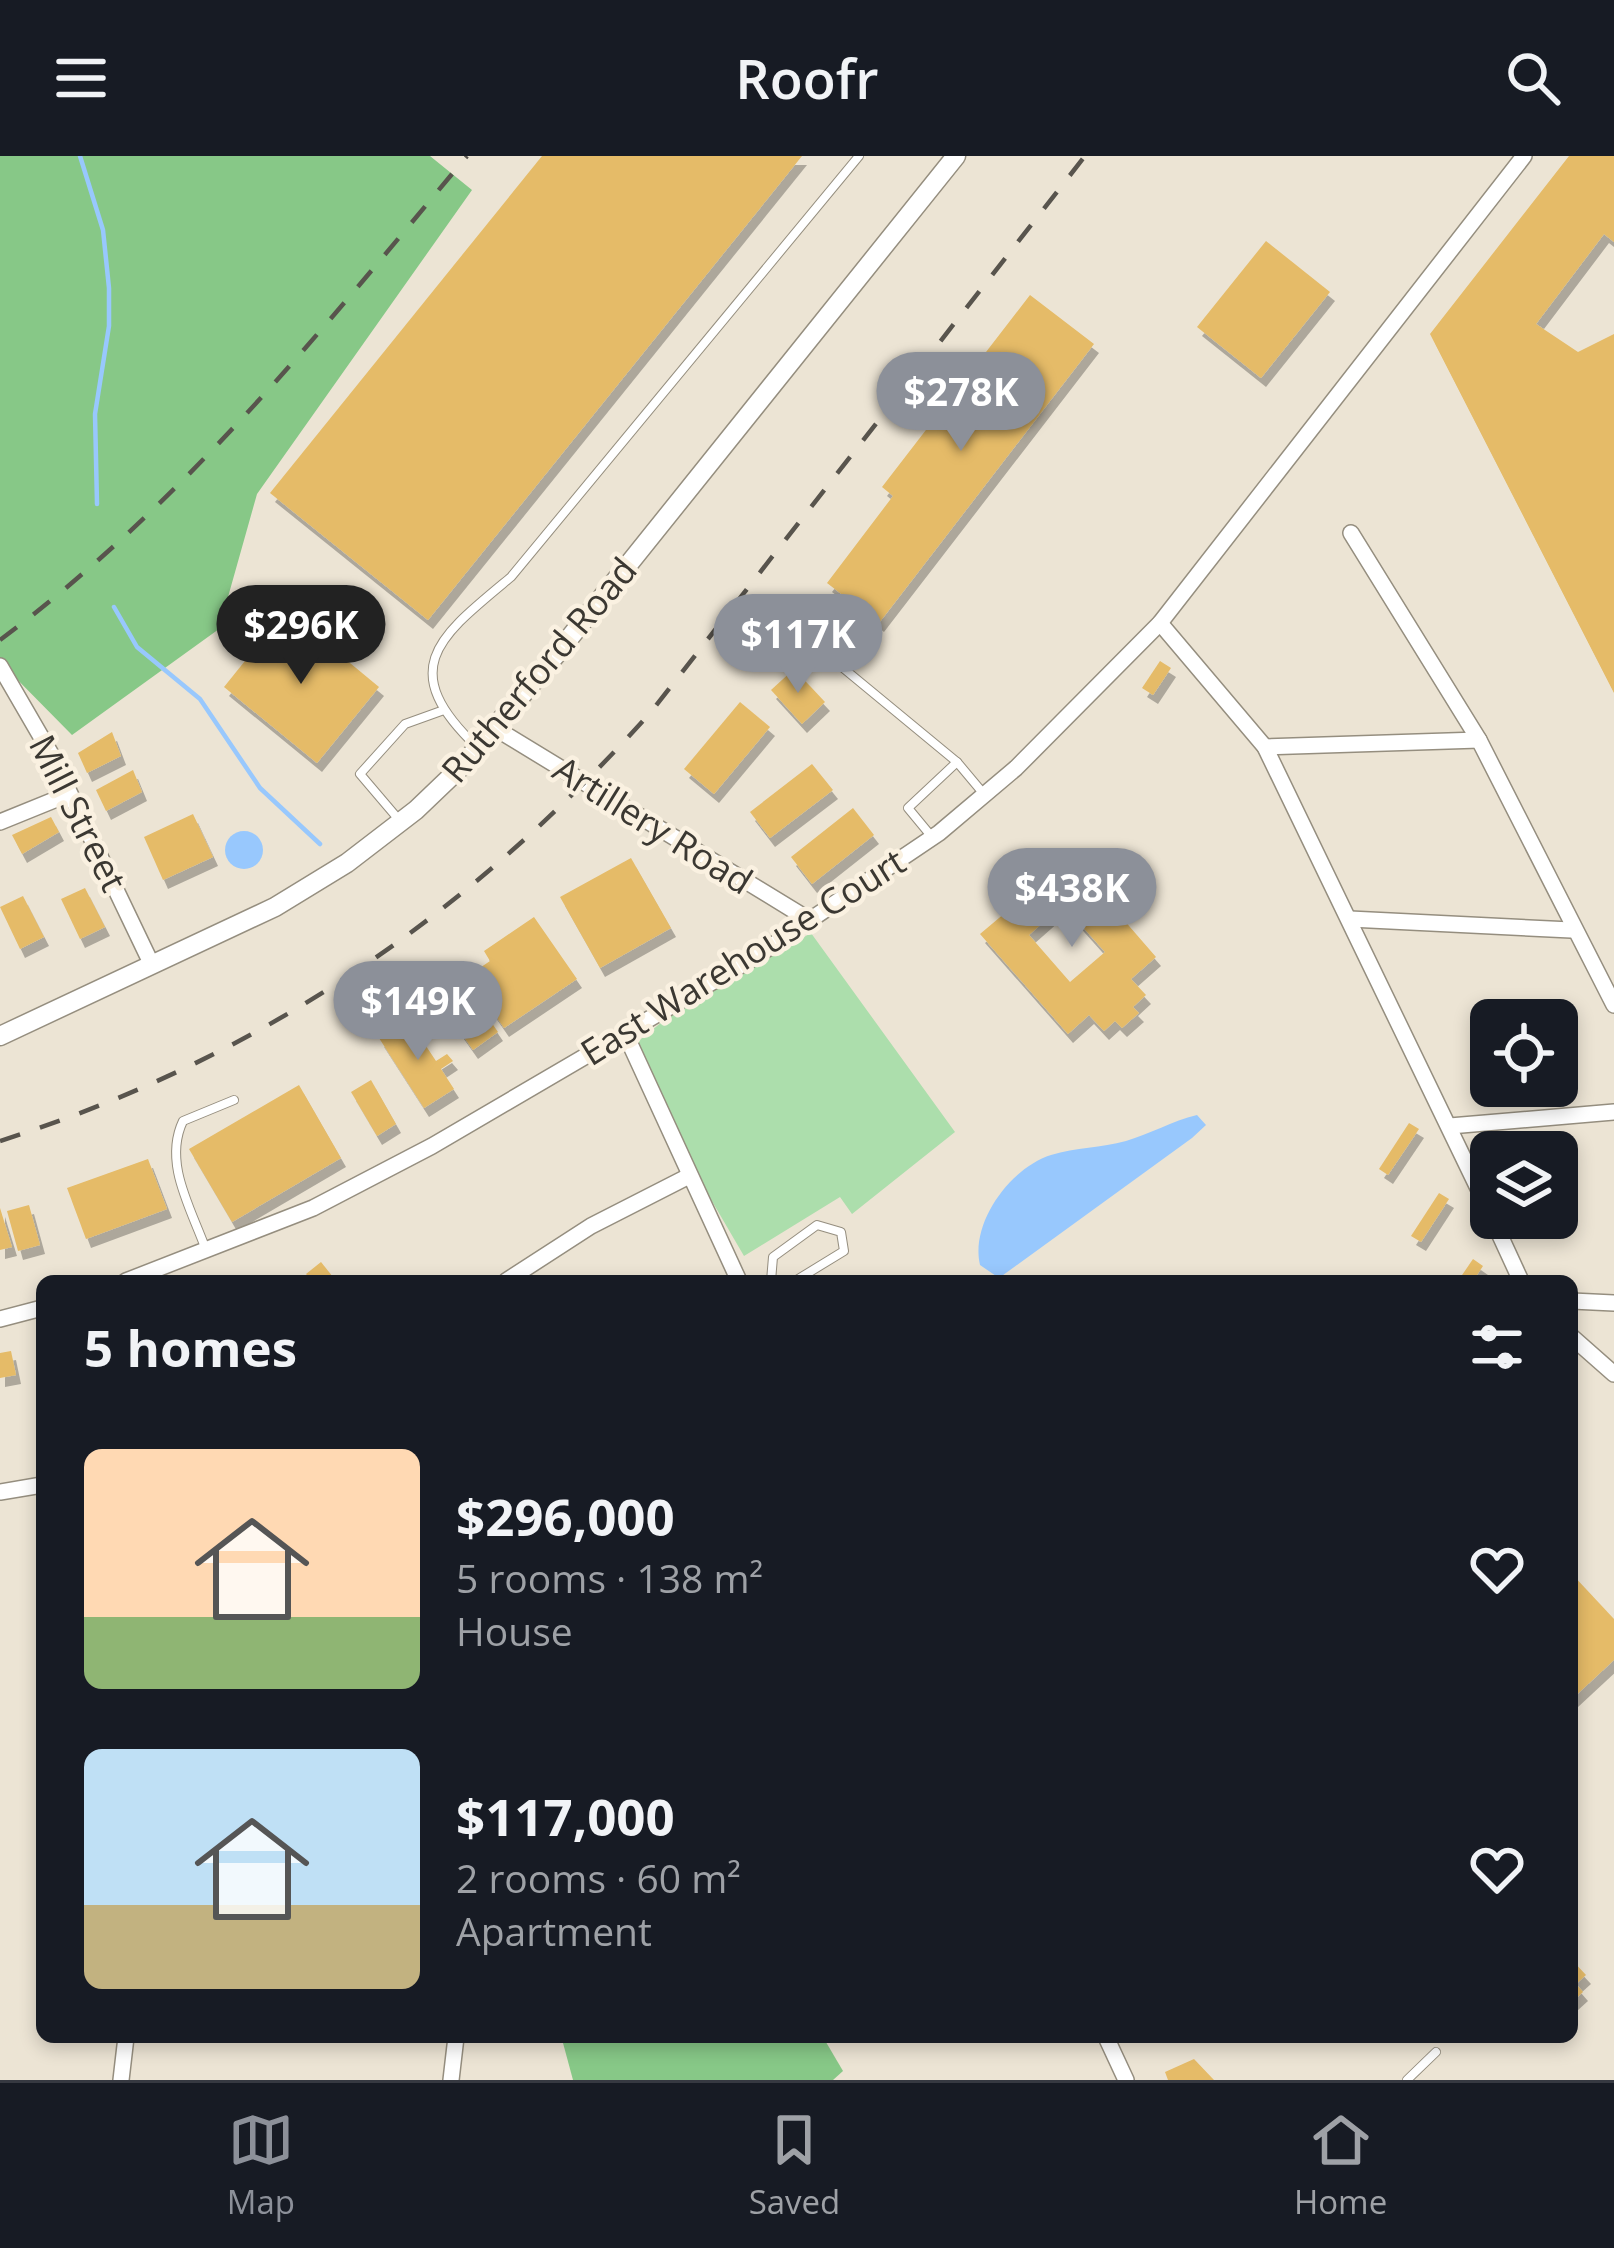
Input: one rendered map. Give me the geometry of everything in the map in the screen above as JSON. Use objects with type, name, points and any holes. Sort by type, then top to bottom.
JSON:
[{"type":"street","name":"East Warehouse Court","points":[[143,1275],[346,1192],[812,921],[933,838],[1016,768],[1160,623],[1524,156]]},
{"type":"street","name":"Rutherford Road","points":[[0,1036],[294,896],[401,822],[495,728],[946,159]]},
{"type":"street","points":[[1352,532],[1479,740],[1571,929],[1614,1005]]},
{"type":"street","points":[[1160,623],[1264,747],[1470,1169]]},
{"type":"street","name":"Mill Street","points":[[0,666],[151,963]]},
{"type":"street","name":"Artillery Road","points":[[495,728],[812,921]]},
{"type":"street","points":[[1264,747],[1479,740]]},
{"type":"street","points":[[0,821],[69,794]]},
{"type":"street","points":[[1350,920],[1571,929]]},
{"type":"street","points":[[626,1033],[736,1275]]},
{"type":"street","points":[[1450,1126],[1614,1112]]},
{"type":"street","points":[[515,1275],[591,1226],[689,1175]]},
{"type":"street","points":[[1502,1239],[1518,1275]]},
{"type":"street","points":[[1578,1301],[1614,1304]]},
{"type":"street","points":[[0,1319],[36,1310]]},
{"type":"street","points":[[1578,1342],[1614,1374]]},
{"type":"street","points":[[0,1492],[36,1486]]},
{"type":"street","points":[[121,2080],[125,2043]]},
{"type":"street","points":[[451,2080],[455,2043]]},
{"type":"street","points":[[1109,2043],[1126,2080]]},
{"type":"lane","points":[[478,748],[444,710],[430,686],[429,663],[452,626],[511,577],[859,156]]},
{"type":"lane","points":[[814,644],[957,762],[983,793]]},
{"type":"lane","points":[[401,822],[360,774],[404,724],[444,710]]},
{"type":"lane","points":[[933,838],[908,808],[957,762]]},
{"type":"lane","points":[[207,1252],[173,1160],[173,1141],[182,1120],[234,1100]]},
{"type":"lane","points":[[772,1275],[773,1257],[818,1225],[841,1232],[844,1251],[805,1275]]},
{"type":"lane","points":[[1407,2080],[1436,2052]]},
{"type":"green space","points":[[0,156],[430,156],[472,190],[257,494],[219,629],[72,735],[0,662]]},
{"type":"green space","points":[[811,933],[955,1132],[852,1214],[840,1197],[744,1256],[625,1052],[673,1013]]},
{"type":"green space","points":[[563,2043],[827,2043],[843,2071],[833,2080],[573,2080]]},
{"type":"water","points":[[244,831],[257,837],[263,850],[257,863],[244,869],[231,863],[225,850],[231,837]]},
{"type":"water","points":[[1197,1115],[1206,1125],[1003,1275],[980,1265],[978,1249],[987,1215],[1021,1172],[1051,1155],[1126,1141]]},
{"type":"building","points":[[542,156],[802,156],[428,620],[270,493]]},
{"type":"building","points":[[1569,156],[1614,156],[1614,242],[1604,234],[1536,324],[1578,352],[1614,334],[1614,693],[1430,334]]},
{"type":"building","points":[[1266,241],[1330,292],[1261,378],[1197,327]]},
{"type":"building","points":[[1030,295],[1094,344],[879,623],[827,583],[893,496],[882,487]]},
{"type":"building","points":[[286,610],[379,687],[317,763],[224,687]]},
{"type":"building","points":[[1160,661],[1171,668],[1153,695],[1142,688]]},
{"type":"building","points":[[794,669],[825,702],[802,724],[771,690]]},
{"type":"building","points":[[740,702],[770,727],[714,794],[684,769]]},
{"type":"building","points":[[112,732],[121,756],[87,773],[78,753]]},
{"type":"building","points":[[812,764],[833,790],[770,838],[750,812]]},
{"type":"building","points":[[133,770],[142,792],[106,811],[96,790]]},
{"type":"building","points":[[853,808],[874,835],[812,884],[791,857]]},
{"type":"building","points":[[193,814],[213,857],[163,880],[144,837]]},
{"type":"building","points":[[51,817],[59,832],[22,854],[12,835]]},
{"type":"building","points":[[631,858],[671,928],[600,968],[560,897]]},
{"type":"building","points":[[1070,858],[1156,957],[1131,979],[1146,995],[1133,1007],[1139,1013],[1122,1028],[1115,1021],[1104,1031],[1089,1015],[1068,1034],[980,934],[1018,902],[1012,896],[1029,882],[1035,889]],"holes":[[[1063,905],[1105,952],[1070,982],[1029,935]]]},
{"type":"building","points":[[85,888],[105,927],[80,939],[61,899]]},
{"type":"building","points":[[23,896],[44,937],[20,949],[0,907]]},
{"type":"building","points":[[534,917],[577,979],[504,1028],[468,976],[490,961],[484,951]]},
{"type":"building","points":[[463,981],[498,1032],[473,1050],[437,999]]},
{"type":"building","points":[[408,1019],[436,1061],[447,1054],[453,1061],[441,1069],[454,1089],[424,1108],[379,1038]]},
{"type":"building","points":[[371,1080],[396,1124],[377,1136],[351,1092]]},
{"type":"building","points":[[299,1085],[341,1158],[232,1222],[189,1149]]},
{"type":"building","points":[[1409,1123],[1419,1129],[1388,1175],[1379,1169]]},
{"type":"building","points":[[148,1159],[167,1209],[86,1239],[67,1188]]},
{"type":"building","points":[[1439,1193],[1449,1199],[1421,1242],[1411,1236]]},
{"type":"building","points":[[29,1205],[40,1245],[18,1251],[7,1211]]},
{"type":"building","points":[[0,1208],[12,1247],[0,1250]]},
{"type":"building","points":[[1473,1259],[1483,1266],[1477,1275],[1462,1275]]},
{"type":"building","points":[[321,1262],[331,1275],[307,1275]]},
{"type":"building","points":[[11,1351],[16,1375],[0,1378],[0,1353]]},
{"type":"building","points":[[1578,1580],[1614,1619],[1614,1660],[1578,1693]]},
{"type":"building","points":[[1194,2059],[1214,2080],[1168,2080],[1165,2072]]},
{"type":"waterway","points":[[80,156],[103,230],[109,288],[109,326],[95,414],[97,504]]},
{"type":"waterway","points":[[114,607],[137,647],[200,699],[260,788],[320,844]]},
{"type":"railway","points":[[0,640],[67,587],[190,473],[304,350],[467,156]]},
{"type":"railway","points":[[0,1141],[186,1068],[272,1023],[355,972],[509,853],[651,712],[1085,156]]}]
